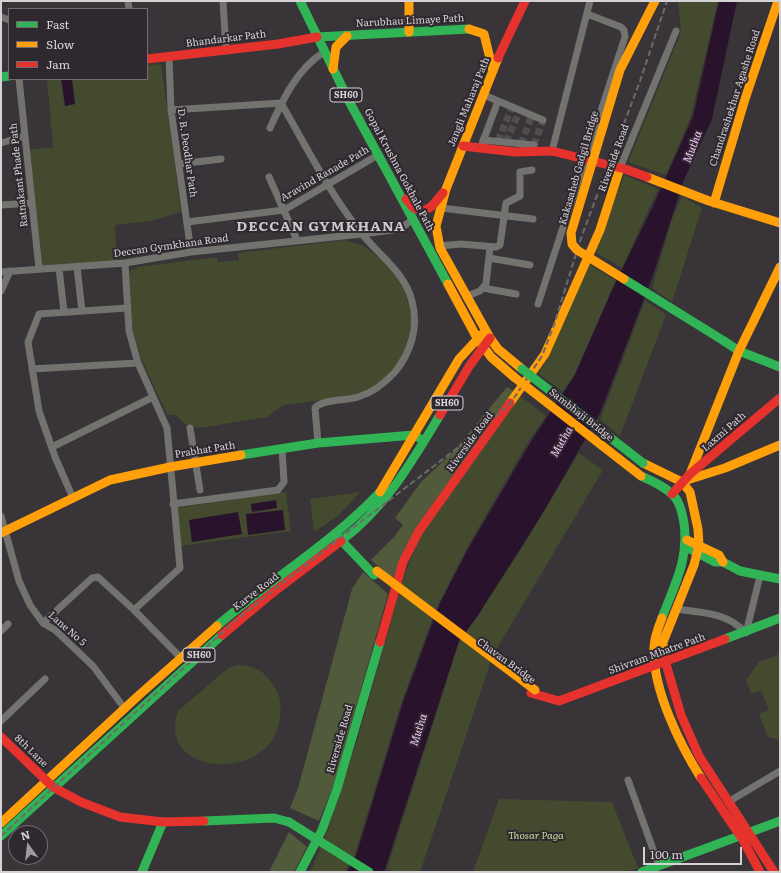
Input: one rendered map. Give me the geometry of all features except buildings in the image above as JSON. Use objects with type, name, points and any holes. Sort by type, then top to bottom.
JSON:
[{"type":"main road","name":"Gopal Krushna Gokhale Path","points":[[300,1],[320,45],[378,155],[397,187],[412,220],[469,320],[477,338],[483,346]]},
{"type":"main road","points":[[409,1],[409,32]]},
{"type":"main road","name":"Jangli Maharaj Path","points":[[440,210],[446,189],[493,71],[525,1]]},
{"type":"main road","name":"Kakasaheb Gadgil Bridge","points":[[655,1],[620,70],[571,233],[572,244],[577,250],[739,351]]},
{"type":"main road","name":"Chandrashekhar Agashe Road","points":[[712,202],[778,1]]},
{"type":"main road","name":"Narubhau Limaye Path","points":[[320,45],[347,36],[471,29],[480,31],[484,34],[493,71]]},
{"type":"main road","name":"Narubhau Limaye Path","points":[[333,70],[336,47],[347,36]]},
{"type":"main road","name":"Bhandarkar Path","points":[[148,59],[226,51],[307,39],[320,45]]},
{"type":"main road","points":[[463,146],[482,144],[515,152],[552,151],[586,159],[622,169],[712,202],[751,213],[780,224]]},
{"type":"main road","name":"Riverside Road","points":[[300,872],[322,830],[336,789],[405,557],[419,531],[545,354],[600,230],[622,169]]},
{"type":"main road","points":[[397,187],[414,208],[421,211],[431,207],[446,189]]},
{"type":"main road","name":"Gopal Krushna Gokhale Path","points":[[438,244],[436,226],[440,210]]},
{"type":"main road","points":[[438,244],[488,335]]},
{"type":"main road","points":[[690,474],[739,351],[780,267]]},
{"type":"main road","points":[[459,359],[464,345],[469,320]]},
{"type":"main road","name":"Karve Road","points":[[1,823],[50,784],[228,628],[340,536],[383,488],[459,359],[477,338],[488,335]]},
{"type":"main road","name":"Karve Road","points":[[1,836],[50,784],[125,709],[181,658],[259,591],[340,536],[362,525],[392,494],[483,346],[488,335]]},
{"type":"main road","name":"Sambhaji Bridge","points":[[488,335],[498,349],[522,369],[643,463],[682,482]]},
{"type":"main road","name":"Sambhaji Bridge","points":[[483,346],[498,364],[514,377],[641,476],[672,494]]},
{"type":"main road","points":[[739,351],[780,367]]},
{"type":"main road","points":[[470,365],[481,361],[498,364]]},
{"type":"main road","name":"Laxmi Path","points":[[672,494],[690,474],[716,454],[780,398]]},
{"type":"main road","points":[[414,435],[424,441]]},
{"type":"main road","name":"Prabhat Path","points":[[3,532],[110,480],[170,467],[318,443],[414,435]]},
{"type":"main road","points":[[757,871],[745,835],[728,802],[699,756],[690,738],[665,663],[664,642],[689,580],[698,548],[698,529],[690,492],[682,482],[725,468],[780,445]]},
{"type":"main road","points":[[716,454],[719,464],[725,468]]},
{"type":"main road","points":[[672,494],[680,505],[687,544],[680,578],[658,630],[654,652],[655,666],[678,738],[705,784],[774,872]]},
{"type":"main road","name":"Chavan Bridge","points":[[340,536],[376,573],[535,693]]},
{"type":"main road","points":[[687,544],[718,555],[723,562],[740,571],[780,579]]},
{"type":"main road","name":"Shivram Mhatre Path","points":[[535,693],[559,701],[665,663],[780,618]]},
{"type":"main road","name":"8th Lane","points":[[1,737],[50,784],[81,802],[120,817],[163,822],[274,818],[289,822],[369,872]]},
{"type":"main road","points":[[647,871],[780,821]]},
{"type":"main road","points":[[142,872],[163,822]]},
{"type":"street","points":[[223,1],[226,51]]},
{"type":"street","points":[[552,151],[561,95],[590,1]]},
{"type":"street","points":[[538,304],[586,159],[625,33],[621,26],[587,14]]},
{"type":"street","name":"Riverside Road","points":[[622,169],[676,32]]},
{"type":"street","points":[[270,128],[281,103],[320,45]]},
{"type":"street","name":"D. B. Deodhar Path","points":[[169,57],[171,110],[191,252]]},
{"type":"street","name":"Ratnakant Phade Path","points":[[20,80],[39,269]]},
{"type":"street","points":[[484,96],[543,120]]},
{"type":"street","points":[[498,101],[482,144],[534,145]]},
{"type":"street","points":[[171,110],[281,103]]},
{"type":"street","points":[[281,103],[327,185],[362,234],[394,269],[407,287],[414,309],[412,339],[408,353],[400,366],[390,377],[378,387],[357,398],[316,406],[315,410],[318,443]]},
{"type":"street","points":[[1,143],[26,136]]},
{"type":"street","name":"Aravind Ranade Path","points":[[187,222],[284,210],[378,155]]},
{"type":"street","points":[[179,164],[221,159]]},
{"type":"street","points":[[438,244],[461,244],[490,247],[500,245],[507,202],[520,196],[520,172],[532,170]]},
{"type":"street","points":[[269,177],[297,240]]},
{"type":"street","points":[[1,205],[32,203]]},
{"type":"street","points":[[440,210],[505,215],[533,219]]},
{"type":"street","name":"Deccan Gymkhana Road","points":[[1,272],[125,263],[191,252],[362,234],[400,229],[412,220]]},
{"type":"street","points":[[484,288],[490,247]]},
{"type":"street","points":[[489,258],[530,266]]},
{"type":"street","points":[[125,263],[129,331],[138,363],[167,428],[180,568],[134,610]]},
{"type":"street","points":[[77,267],[82,311]]},
{"type":"street","points":[[59,268],[64,312]]},
{"type":"street","points":[[1,291],[10,271]]},
{"type":"street","points":[[467,296],[484,288],[516,294]]},
{"type":"street","points":[[73,498],[39,411],[28,342],[39,314],[127,308]]},
{"type":"street","points":[[32,369],[138,363]]},
{"type":"street","points":[[52,447],[153,397]]},
{"type":"street","points":[[190,428],[200,490]]},
{"type":"street","points":[[173,504],[278,490],[284,482],[282,449]]},
{"type":"street","name":"Lane No 5","points":[[1,516],[3,532],[19,581],[30,605],[43,622],[55,630],[93,666],[125,709]]},
{"type":"street","points":[[746,632],[760,576]]},
{"type":"street","points":[[43,622],[92,578],[98,577],[134,610],[181,658]]},
{"type":"street","points":[[676,610],[728,618],[738,624],[746,632]]},
{"type":"street","points":[[1,631],[8,624]]},
{"type":"street","points":[[1,721],[45,679]]},
{"type":"street","points":[[728,802],[780,771]]},
{"type":"street","points":[[628,780],[659,866]]},
{"type":"green space","points":[[678,1],[718,1],[691,116],[666,175],[628,162],[681,32]]},
{"type":"green space","points":[[161,64],[181,212],[151,221],[115,225],[117,262],[41,267],[29,150],[53,147],[47,80],[148,80],[148,65]]},
{"type":"green space","points":[[624,175],[658,189],[622,268],[594,251]]},
{"type":"green space","points":[[682,196],[702,208],[672,302],[652,288],[672,219]]},
{"type":"green space","name":"DECCAN GYMKHANA","points":[[344,240],[362,245],[382,260],[406,288],[413,316],[406,352],[384,381],[357,396],[283,405],[267,417],[199,428],[185,424],[176,415],[167,415],[142,360],[133,333],[128,279],[130,271],[138,267],[217,257],[218,262],[239,260],[238,253]]},
{"type":"green space","points":[[589,264],[616,281],[574,375],[563,392],[538,373],[546,362]]},
{"type":"green space","points":[[645,300],[666,315],[620,436],[600,420]]},
{"type":"green space","points":[[507,387],[518,394],[403,553],[393,578],[371,560],[394,537],[403,525],[395,518],[421,482],[453,452]]},
{"type":"green space","points":[[519,395],[546,416],[528,442],[467,548],[436,609],[402,701],[355,854],[345,872],[310,872],[326,835],[357,741],[401,586],[417,540]]},
{"type":"green space","points":[[579,453],[603,470],[493,655],[420,872],[393,872],[387,868],[459,642],[520,551]]},
{"type":"green space","points":[[286,492],[291,531],[180,546],[175,508]]},
{"type":"green space","points":[[360,492],[339,515],[314,532],[310,499]]},
{"type":"green space","points":[[363,572],[388,594],[334,784],[319,821],[290,808],[298,788],[352,589]]},
{"type":"green space","points":[[780,654],[780,740],[768,737],[759,714],[769,710],[761,690],[751,694],[746,680],[759,662]]},
{"type":"green space","points":[[237,665],[250,666],[265,674],[278,692],[280,719],[272,740],[257,754],[238,762],[217,764],[198,760],[183,750],[175,733],[178,711],[228,668]]},
{"type":"green space","name":"Thosar Paga","points":[[499,799],[612,802],[638,868],[626,872],[473,872]]},
{"type":"green space","points":[[289,832],[307,847],[294,872],[269,872]]},
{"type":"water","name":"Mutha","points":[[719,1],[737,1],[712,119],[684,180],[652,278],[600,413],[544,511],[477,617],[459,641],[384,872],[347,872],[356,856],[403,702],[440,603],[468,549],[532,440],[575,375],[612,290],[655,202],[693,117]]},
{"type":"water","points":[[61,80],[72,80],[75,104],[65,106]]},
{"type":"water","points":[[276,500],[277,508],[252,512],[251,504]]},
{"type":"water","points":[[283,510],[285,530],[248,535],[246,514]]},
{"type":"water","points":[[238,512],[242,534],[192,542],[189,520]]},
{"type":"tunnel","points":[[498,141],[512,107]]},
{"type":"tunnel","points":[[506,142],[520,110]]},
{"type":"tunnel","points":[[521,144],[532,115]]},
{"type":"tunnel","points":[[534,145],[543,120]]},
{"type":"railway","points":[[1,836],[237,619],[472,437],[510,404],[542,356],[554,325],[581,238],[640,81],[667,1]]},
{"type":"traffic: fast","points":[[300,1],[350,103],[448,284]]},
{"type":"traffic: fast","points":[[317,37],[469,29]]},
{"type":"traffic: fast","points":[[1,77],[8,76]]},
{"type":"traffic: fast","points":[[624,279],[724,341]]},
{"type":"traffic: fast","points":[[724,341],[739,351],[780,367]]},
{"type":"traffic: fast","points":[[522,369],[643,463]]},
{"type":"traffic: fast","points":[[341,541],[357,528],[384,499],[408,467],[440,415]]},
{"type":"traffic: fast","points":[[241,455],[318,443],[414,435],[419,438]]},
{"type":"traffic: fast","points":[[641,476],[662,486],[673,495],[679,504],[684,523],[685,537],[682,561],[676,583],[662,618]]},
{"type":"traffic: fast","points":[[217,626],[321,545],[361,511],[380,492]]},
{"type":"traffic: fast","points":[[337,536],[374,575]]},
{"type":"traffic: fast","points":[[686,547],[715,562],[723,562],[740,571],[780,579]]},
{"type":"traffic: fast","points":[[725,639],[780,618]]},
{"type":"traffic: fast","points":[[1,836],[222,635]]},
{"type":"traffic: fast","points":[[300,872],[322,830],[337,789],[380,642]]},
{"type":"traffic: fast","points":[[204,821],[274,818],[289,822]]},
{"type":"traffic: fast","points":[[642,872],[780,821]]},
{"type":"traffic: fast","points":[[142,872],[163,822]]},
{"type":"traffic: fast","points":[[289,822],[369,872]]},
{"type":"traffic: slow","points":[[409,1],[409,32]]},
{"type":"traffic: slow","points":[[624,279],[577,250],[572,244],[571,233],[620,70],[655,1]]},
{"type":"traffic: slow","points":[[714,203],[745,99],[778,1]]},
{"type":"traffic: slow","points":[[469,29],[484,34],[493,71]]},
{"type":"traffic: slow","points":[[333,69],[336,47],[347,36]]},
{"type":"traffic: slow","points":[[498,58],[446,189],[436,226],[440,248],[490,338],[498,349],[522,369]]},
{"type":"traffic: slow","points":[[510,403],[545,354],[600,230],[620,168]]},
{"type":"traffic: slow","points":[[647,177],[709,201],[780,223]]},
{"type":"traffic: slow","points":[[690,474],[739,351],[780,267]]},
{"type":"traffic: slow","points":[[448,284],[477,338],[491,357],[514,377]]},
{"type":"traffic: slow","points":[[380,492],[459,359],[485,331]]},
{"type":"traffic: slow","points":[[514,377],[641,476]]},
{"type":"traffic: slow","points":[[687,480],[725,468],[780,445]]},
{"type":"traffic: slow","points":[[1,533],[110,480],[170,467],[241,455]]},
{"type":"traffic: slow","points":[[643,463],[682,482],[690,492],[698,529],[699,545],[694,565],[663,642],[664,657]]},
{"type":"traffic: slow","points":[[687,540],[719,555],[723,562]]},
{"type":"traffic: slow","points":[[377,571],[535,690]]},
{"type":"traffic: slow","points":[[662,618],[656,633],[654,644],[655,664],[662,698],[676,733],[701,778]]},
{"type":"traffic: slow","points":[[1,823],[138,696],[217,626]]},
{"type":"traffic: jam","points":[[498,58],[525,1]]},
{"type":"traffic: jam","points":[[148,59],[278,44],[317,37]]},
{"type":"traffic: jam","points":[[463,146],[515,152],[552,151],[625,169],[647,177]]},
{"type":"traffic: jam","points":[[406,199],[414,208],[423,211],[431,207],[443,193]]},
{"type":"traffic: jam","points":[[440,415],[470,365],[490,338]]},
{"type":"traffic: jam","points":[[672,494],[690,474],[780,398]]},
{"type":"traffic: jam","points":[[380,642],[403,562],[419,531],[510,403]]},
{"type":"traffic: jam","points":[[222,635],[271,594],[341,541]]},
{"type":"traffic: jam","points":[[531,693],[559,701],[725,639]]},
{"type":"traffic: jam","points":[[664,657],[681,715],[699,756],[774,872]]},
{"type":"traffic: jam","points":[[1,737],[53,787],[81,802],[120,817],[163,822],[204,821]]},
{"type":"traffic: jam","points":[[701,778],[743,840],[760,872]]},
{"type":"district","name":"DECCAN GYMKHANA","points":[[321,227]]}]
